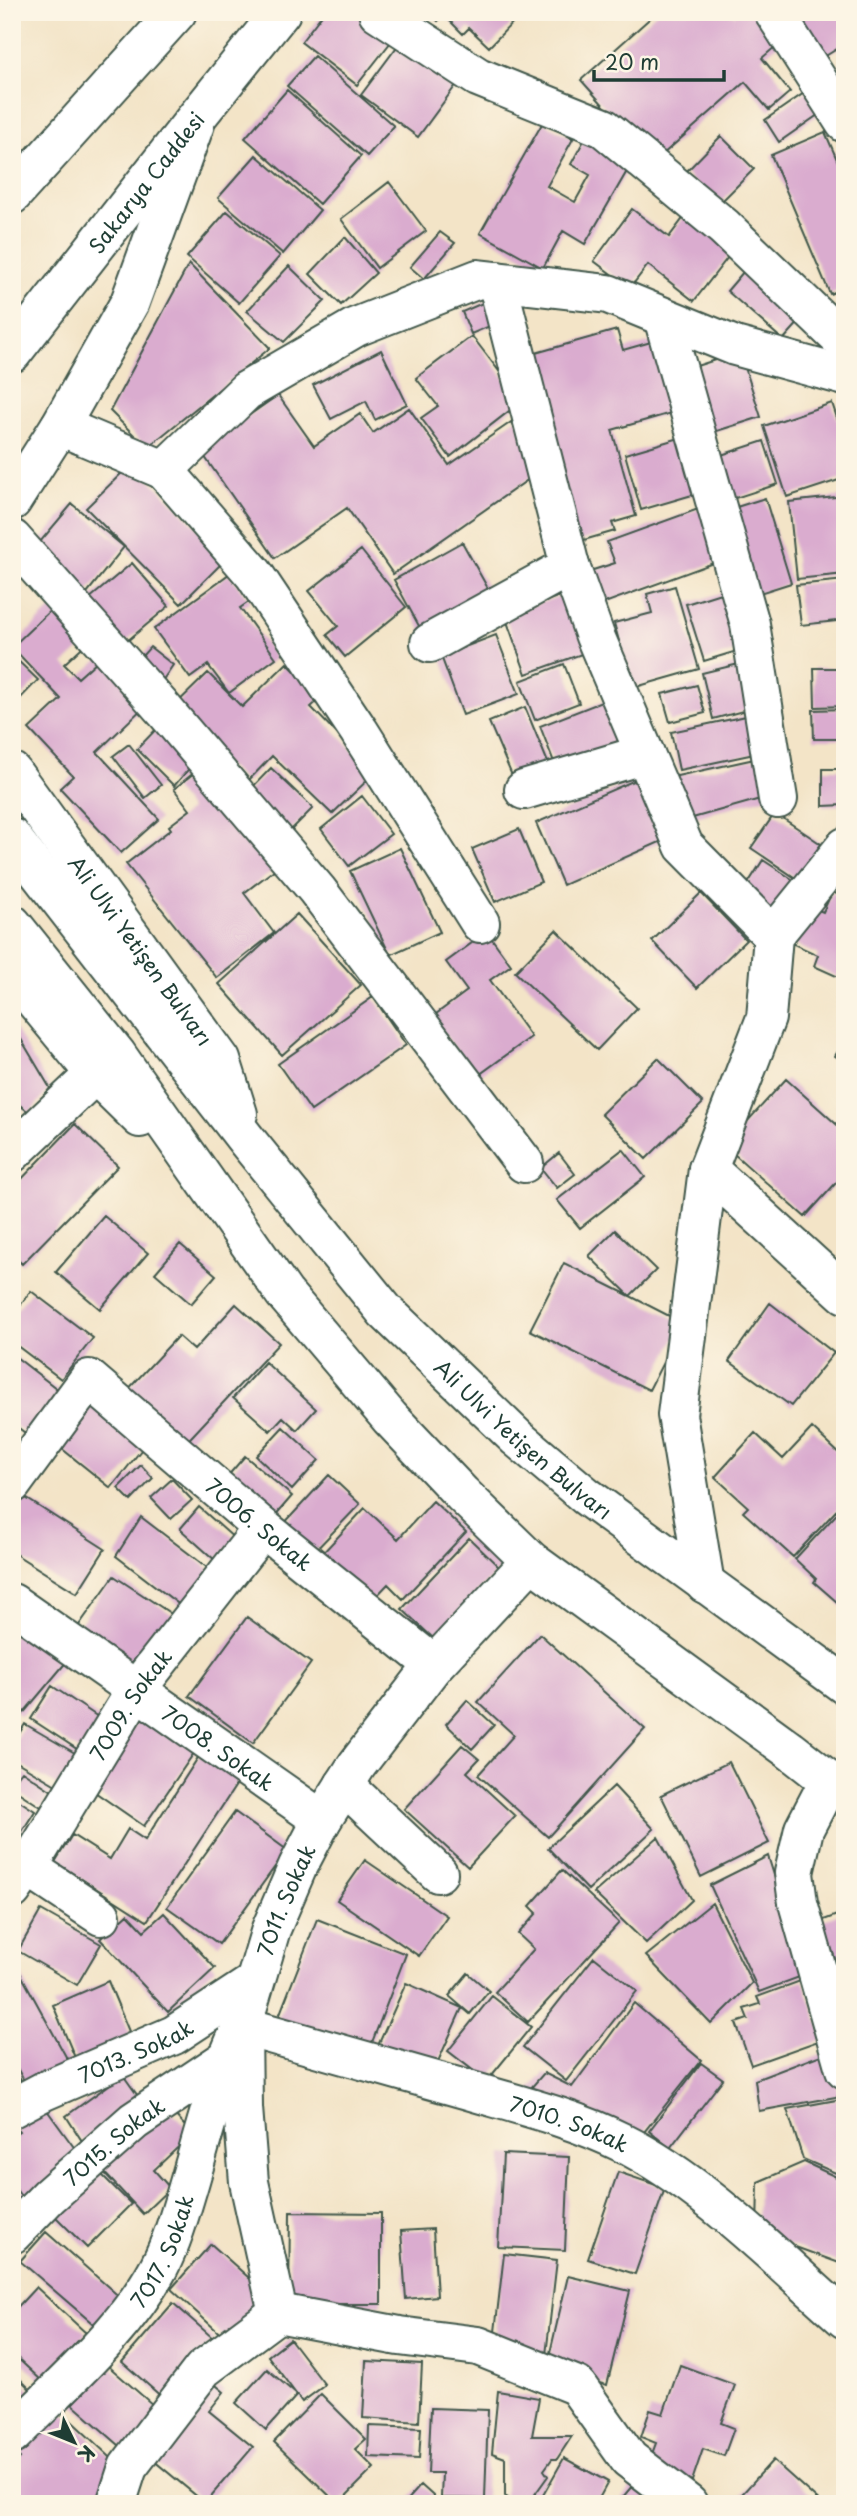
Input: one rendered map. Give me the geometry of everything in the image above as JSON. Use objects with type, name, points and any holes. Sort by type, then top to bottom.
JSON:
[{"type":"street","points":[[12,195],[177,12]]},
{"type":"street","name":"Sakarya Caddesi","points":[[12,353],[281,12]]},
{"type":"street","points":[[378,12],[495,86],[604,128],[724,226],[845,343]]},
{"type":"street","points":[[774,12],[845,123]]},
{"type":"street","points":[[12,502],[60,425],[130,302],[198,114]]},
{"type":"street","points":[[164,470],[246,391],[356,327],[478,279],[608,294],[736,346],[845,376]]},
{"type":"street","points":[[497,281],[570,566],[595,636],[684,846],[773,936]]},
{"type":"street","points":[[663,317],[750,624],[778,799]]},
{"type":"street","points":[[60,425],[164,470],[254,574],[359,731],[480,923]]},
{"type":"street","points":[[12,539],[165,711],[317,890],[524,1163]]},
{"type":"street","points":[[430,643],[570,566]]},
{"type":"street","points":[[524,790],[645,754]]},
{"type":"street","name":"Ali Ulvi Yetişen Bulvarı","points":[[12,772],[221,1060],[248,1142]]},
{"type":"street","name":"Ali Ulvi Yetişen Bulvarı","points":[[12,838],[248,1142],[385,1311],[508,1430],[586,1496],[845,1685]]},
{"type":"street","points":[[705,1584],[677,1415],[708,1168],[766,1018],[773,936],[845,847]]},
{"type":"street","points":[[12,924],[117,1055],[284,1293],[453,1485],[531,1561],[837,1787],[804,1829],[794,1873],[798,1903],[845,2069]]},
{"type":"street","points":[[12,973],[94,1074],[208,1183]]},
{"type":"street","points":[[21,1129],[94,1074]]},
{"type":"street","points":[[708,1168],[845,1294]]},
{"type":"street","name":"7006. Sokak","points":[[12,1484],[89,1379],[263,1528],[434,1665]]},
{"type":"street","name":"7009. Sokak","points":[[18,1872],[136,1689],[263,1528]]},
{"type":"street","name":"7011. Sokak","points":[[278,2313],[248,2182],[243,2108],[242,2026],[271,1929],[298,1866],[322,1820],[344,1786],[434,1665],[531,1561]]},
{"type":"street","name":"7008. Sokak","points":[[12,1603],[322,1820]]},
{"type":"street","points":[[344,1786],[438,1872]]},
{"type":"street","points":[[18,1872],[102,1916]]},
{"type":"street","name":"7013. Sokak","points":[[12,2108],[44,2091],[174,2035],[253,1983]]},
{"type":"street","name":"7017. Sokak","points":[[12,2435],[101,2344],[141,2297],[160,2266],[175,2231],[225,2060],[242,2026]]},
{"type":"street","name":"7010. Sokak","points":[[242,2026],[526,2107],[621,2142],[660,2164],[700,2192],[845,2319]]},
{"type":"street","name":"7015. Sokak","points":[[12,2234],[49,2196],[134,2121],[225,2060]]},
{"type":"street","points":[[116,2504],[128,2466],[203,2369],[278,2313],[399,2336],[478,2346],[577,2386],[629,2459],[688,2504]]},
{"type":"building","points":[[324,12],[361,12],[394,38],[357,85],[301,42]]},
{"type":"building","points":[[429,12],[523,12],[489,47],[469,28],[463,34],[444,15],[438,21]]},
{"type":"building","points":[[657,12],[731,12],[734,16],[739,12],[759,12],[783,40],[762,58],[790,92],[769,110],[745,82],[654,162],[581,80]]},
{"type":"building","points":[[786,12],[845,12],[845,44],[819,60]]},
{"type":"building","points":[[402,40],[459,81],[418,137],[361,95]]},
{"type":"building","points":[[314,56],[394,126],[367,156],[287,86]]},
{"type":"building","points":[[810,89],[825,110],[779,142],[765,120]]},
{"type":"building","points":[[287,90],[361,156],[319,204],[245,138]]},
{"type":"building","points":[[543,122],[573,139],[547,186],[575,202],[590,175],[571,164],[588,133],[634,159],[585,244],[563,231],[543,268],[480,233]]},
{"type":"building","points":[[825,132],[845,178],[845,288],[830,294],[771,155]]},
{"type":"building","points":[[721,136],[754,169],[717,206],[685,173]]},
{"type":"building","points":[[256,155],[320,210],[283,254],[218,198]]},
{"type":"building","points":[[389,182],[426,231],[377,268],[341,219]]},
{"type":"building","points":[[632,209],[669,237],[688,212],[735,248],[694,301],[648,265],[630,288],[594,261]]},
{"type":"building","points":[[227,211],[280,256],[239,303],[187,257]]},
{"type":"building","points":[[440,232],[455,243],[424,279],[410,267]]},
{"type":"building","points":[[345,237],[376,273],[341,305],[310,274]]},
{"type":"building","points":[[189,264],[270,348],[147,448],[110,411]]},
{"type":"building","points":[[289,266],[325,301],[284,342],[247,311]]},
{"type":"building","points":[[744,271],[801,320],[783,340],[727,291]]},
{"type":"building","points":[[487,301],[497,323],[471,334],[462,312]]},
{"type":"building","points":[[617,330],[623,350],[658,340],[678,411],[612,430],[636,516],[612,523],[615,531],[577,542],[525,356]]},
{"type":"building","points":[[472,336],[522,401],[450,457],[421,418],[438,406],[416,378]]},
{"type":"building","points":[[381,350],[407,404],[375,420],[366,401],[331,419],[313,385]]},
{"type":"building","points":[[740,352],[761,417],[701,436],[681,371]]},
{"type":"building","points":[[278,395],[314,446],[360,414],[373,433],[409,408],[449,465],[517,418],[536,474],[393,574],[347,508],[275,558],[200,450]]},
{"type":"building","points":[[832,403],[845,442],[845,478],[787,497],[764,426]]},
{"type":"building","points":[[683,437],[699,493],[641,510],[625,454]]},
{"type":"building","points":[[764,441],[778,484],[726,501],[712,458]]},
{"type":"building","points":[[133,462],[227,558],[181,604],[86,508]]},
{"type":"building","points":[[845,496],[845,574],[797,579],[789,502]]},
{"type":"building","points":[[765,498],[791,583],[750,596],[724,511]]},
{"type":"building","points":[[72,504],[124,547],[87,593],[34,549]]},
{"type":"building","points":[[701,508],[719,561],[602,604],[590,571],[615,563],[607,542]]},
{"type":"building","points":[[462,542],[495,601],[426,639],[394,580]]},
{"type":"building","points":[[361,550],[406,607],[345,657],[327,635],[338,626],[309,591]]},
{"type":"building","points":[[132,563],[169,606],[120,647],[83,604]]},
{"type":"building","points":[[229,574],[250,601],[240,608],[276,658],[229,693],[208,665],[190,678],[154,629]]},
{"type":"building","points":[[845,580],[845,620],[801,625],[796,585]]},
{"type":"building","points":[[675,586],[699,669],[632,688],[614,623],[652,613],[647,594]]},
{"type":"building","points":[[730,590],[747,648],[704,661],[686,604]]},
{"type":"building","points":[[571,592],[593,650],[526,674],[505,616]]},
{"type":"building","points":[[60,601],[93,637],[64,664],[78,678],[106,653],[150,701],[97,752],[159,819],[121,853],[60,788],[73,776],[29,729],[61,699],[12,647]]},
{"type":"building","points":[[496,635],[519,694],[463,715],[441,656]]},
{"type":"building","points":[[150,647],[173,665],[158,687],[134,665]]},
{"type":"building","points":[[12,655],[38,680],[12,707]]},
{"type":"building","points":[[747,662],[758,707],[713,719],[702,673]]},
{"type":"building","points":[[287,663],[321,698],[311,707],[375,773],[332,814],[272,756],[246,783],[169,711],[208,673],[242,707]]},
{"type":"building","points":[[564,664],[579,703],[535,720],[520,681]]},
{"type":"building","points":[[814,668],[845,668],[845,706],[815,707]]},
{"type":"building","points":[[697,685],[705,713],[670,722],[662,694]]},
{"type":"building","points":[[609,699],[628,747],[559,775],[540,726]]},
{"type":"building","points":[[525,707],[551,770],[516,785],[489,722]]},
{"type":"building","points":[[845,709],[845,739],[814,739],[813,710]]},
{"type":"building","points":[[751,715],[759,753],[679,770],[671,732]]},
{"type":"building","points":[[165,720],[194,763],[174,786],[137,749]]},
{"type":"building","points":[[129,744],[161,785],[145,798],[113,756]]},
{"type":"building","points":[[759,758],[771,796],[682,821],[668,778]]},
{"type":"building","points":[[205,764],[283,863],[244,893],[274,933],[217,978],[126,864],[171,829],[169,826],[190,810],[174,789]]},
{"type":"building","points":[[271,768],[313,808],[284,837],[243,797]]},
{"type":"building","points":[[823,769],[845,769],[845,805],[823,806]]},
{"type":"building","points":[[642,777],[669,838],[563,885],[536,823]]},
{"type":"building","points":[[362,796],[391,834],[349,866],[321,829]]},
{"type":"building","points":[[775,813],[821,844],[797,879],[751,848]]},
{"type":"building","points":[[519,829],[541,882],[495,902],[472,849]]},
{"type":"building","points":[[400,848],[440,932],[390,955],[350,871]]},
{"type":"building","points":[[763,860],[801,885],[778,921],[740,896]]},
{"type":"building","points":[[832,892],[845,897],[845,980],[814,966],[818,955],[787,941],[803,904],[823,912]]},
{"type":"building","points":[[701,893],[746,940],[697,988],[652,941]]},
{"type":"building","points":[[297,914],[361,985],[282,1055],[219,984]]},
{"type":"building","points":[[556,930],[637,1008],[597,1050],[515,972]]},
{"type":"building","points":[[487,932],[511,965],[490,980],[531,1037],[476,1077],[432,1017],[467,991],[446,962]]},
{"type":"building","points":[[373,997],[406,1045],[311,1111],[278,1064]]},
{"type":"building","points":[[12,1024],[50,1088],[30,1113],[12,1099]]},
{"type":"building","points":[[845,1040],[845,1062],[835,1056]]},
{"type":"building","points":[[658,1058],[703,1103],[646,1159],[601,1114]]},
{"type":"building","points":[[786,1079],[845,1132],[845,1173],[805,1217],[725,1146]]},
{"type":"building","points":[[75,1124],[118,1166],[22,1264],[12,1254],[12,1189]]},
{"type":"building","points":[[623,1149],[645,1177],[580,1228],[557,1200]]},
{"type":"building","points":[[559,1153],[575,1174],[557,1188],[541,1168]]},
{"type":"building","points":[[104,1216],[148,1253],[100,1309],[56,1272]]},
{"type":"building","points":[[615,1230],[656,1270],[630,1296],[589,1256]]},
{"type":"building","points":[[180,1244],[216,1275],[191,1304],[155,1273]]},
{"type":"building","points":[[564,1263],[683,1323],[649,1390],[530,1330]]},
{"type":"building","points":[[31,1291],[93,1338],[61,1379],[12,1342],[12,1316]]},
{"type":"building","points":[[770,1303],[834,1353],[791,1406],[729,1361]]},
{"type":"building","points":[[236,1304],[279,1343],[179,1450],[122,1396],[178,1336],[194,1350]]},
{"type":"building","points":[[12,1354],[61,1392],[28,1435],[12,1423]]},
{"type":"building","points":[[265,1362],[316,1409],[297,1430],[283,1417],[270,1431],[233,1398]]},
{"type":"building","points":[[94,1396],[149,1440],[111,1488],[56,1444]]},
{"type":"building","points":[[283,1427],[319,1460],[292,1490],[256,1456]]},
{"type":"building","points":[[812,1428],[845,1459],[845,1501],[793,1557],[743,1512],[748,1507],[715,1477],[755,1433],[783,1459]]},
{"type":"building","points":[[245,1456],[292,1496],[267,1525],[220,1485]]},
{"type":"building","points":[[141,1465],[153,1478],[131,1501],[118,1488]]},
{"type":"building","points":[[329,1475],[360,1504],[310,1556],[280,1528]]},
{"type":"building","points":[[172,1479],[192,1500],[171,1519],[151,1498]]},
{"type":"building","points":[[21,1495],[105,1549],[77,1593],[12,1552],[12,1508]]},
{"type":"building","points":[[433,1501],[466,1532],[403,1599],[388,1584],[369,1604],[319,1557],[365,1508],[398,1539]]},
{"type":"building","points":[[845,1505],[845,1609],[814,1582],[816,1579],[795,1559]]},
{"type":"building","points":[[199,1507],[235,1539],[216,1561],[180,1529]]},
{"type":"building","points":[[141,1517],[213,1572],[185,1609],[116,1556]]},
{"type":"building","points":[[469,1538],[500,1568],[433,1638],[402,1609]]},
{"type":"building","points":[[114,1576],[176,1617],[136,1673],[77,1628]]},
{"type":"building","points":[[247,1617],[311,1663],[253,1743],[189,1696]]},
{"type":"building","points":[[24,1623],[68,1660],[21,1716],[12,1709],[12,1637]]},
{"type":"building","points":[[540,1634],[645,1729],[548,1837],[478,1775],[514,1735],[478,1702]]},
{"type":"building","points":[[52,1686],[101,1719],[80,1751],[31,1719]]},
{"type":"building","points":[[467,1700],[494,1725],[472,1749],[446,1724]]},
{"type":"building","points":[[144,1711],[198,1747],[144,1826],[92,1790]]},
{"type":"building","points":[[25,1724],[80,1756],[61,1788],[12,1759],[12,1745]]},
{"type":"building","points":[[462,1745],[479,1759],[467,1772],[515,1816],[468,1867],[404,1809]]},
{"type":"building","points":[[201,1753],[240,1779],[147,1921],[55,1862],[72,1835],[110,1859],[128,1829],[145,1840]]},
{"type":"building","points":[[729,1762],[769,1843],[701,1877],[661,1795]]},
{"type":"building","points":[[22,1771],[52,1791],[41,1807],[12,1788]]},
{"type":"building","points":[[614,1786],[654,1829],[588,1890],[548,1848]]},
{"type":"building","points":[[12,1796],[35,1811],[12,1847]]},
{"type":"building","points":[[235,1812],[287,1850],[219,1944],[167,1907]]},
{"type":"building","points":[[658,1837],[692,1900],[646,1943],[594,1893]]},
{"type":"building","points":[[768,1856],[805,1975],[759,1992],[710,1885]]},
{"type":"building","points":[[365,1860],[447,1916],[419,1956],[337,1900]]},
{"type":"building","points":[[562,1870],[619,1923],[528,2022],[495,1992],[534,1949],[518,1934],[537,1913],[530,1906]]},
{"type":"building","points":[[712,1903],[752,1983],[711,2024],[646,1956]]},
{"type":"building","points":[[41,1910],[101,1944],[77,1985],[18,1951]]},
{"type":"building","points":[[845,1912],[845,1982],[844,1982],[821,1921]]},
{"type":"building","points":[[164,1913],[215,1968],[168,2012],[100,1939],[128,1914],[144,1931]]},
{"type":"building","points":[[317,1919],[406,1954],[366,2058],[276,2024]]},
{"type":"building","points":[[594,1957],[637,1991],[566,2081],[523,2047]]},
{"type":"building","points":[[12,1958],[70,2064],[28,2088],[12,2059]]},
{"type":"building","points":[[468,1973],[489,1991],[470,2014],[449,1996]]},
{"type":"building","points":[[803,1980],[824,2039],[751,2065],[736,2023],[748,2019],[744,2009],[760,2004],[757,1997]]},
{"type":"building","points":[[108,1981],[133,2041],[78,2065],[53,2005]]},
{"type":"building","points":[[406,1983],[462,2008],[432,2075],[376,2050]]},
{"type":"building","points":[[492,1996],[531,2027],[487,2081],[448,2051]]},
{"type":"building","points":[[634,2003],[701,2060],[644,2132],[522,2098],[544,2073],[572,2087]]},
{"type":"building","points":[[826,2053],[841,2096],[759,2111],[755,2080]]},
{"type":"building","points":[[701,2063],[723,2079],[670,2148],[649,2131]]},
{"type":"building","points":[[12,2067],[25,2087],[12,2095]]},
{"type":"building","points":[[123,2075],[140,2099],[82,2141],[66,2116]]},
{"type":"building","points":[[842,2099],[845,2110],[845,2177],[803,2159],[787,2109]]},
{"type":"building","points":[[166,2105],[192,2134],[154,2170],[170,2188],[143,2214],[99,2167]]},
{"type":"building","points":[[44,2106],[81,2157],[23,2199],[12,2184],[12,2136],[19,2131],[16,2127]]},
{"type":"building","points":[[503,2154],[569,2157],[565,2250],[498,2247]]},
{"type":"building","points":[[804,2162],[845,2181],[845,2257],[842,2264],[757,2233],[758,2182]]},
{"type":"building","points":[[97,2170],[131,2204],[87,2248],[53,2214]]},
{"type":"building","points":[[618,2172],[665,2188],[635,2274],[588,2259]]},
{"type":"building","points":[[290,2212],[381,2213],[381,2304],[289,2304]]},
{"type":"building","points":[[433,2229],[437,2296],[406,2299],[401,2231]]},
{"type":"building","points":[[46,2232],[123,2300],[98,2328],[20,2261]]},
{"type":"building","points":[[211,2244],[267,2294],[227,2340],[171,2289]]},
{"type":"building","points":[[504,2254],[557,2260],[546,2355],[493,2349]]},
{"type":"building","points":[[568,2276],[630,2291],[607,2385],[546,2370]]},
{"type":"building","points":[[36,2287],[86,2333],[42,2381],[12,2353],[12,2313]]},
{"type":"building","points":[[173,2303],[214,2339],[163,2398],[122,2362]]},
{"type":"building","points":[[290,2339],[325,2385],[302,2402],[268,2356]]},
{"type":"building","points":[[366,2361],[422,2364],[419,2422],[363,2418]]},
{"type":"building","points":[[106,2364],[161,2412],[127,2452],[72,2404]]},
{"type":"building","points":[[680,2365],[735,2385],[721,2423],[734,2428],[724,2456],[703,2449],[692,2481],[648,2465],[656,2443],[641,2437],[650,2410],[663,2414]]},
{"type":"building","points":[[267,2369],[297,2395],[266,2430],[236,2403]]},
{"type":"building","points":[[12,2371],[32,2391],[12,2410]]},
{"type":"building","points":[[210,2380],[224,2392],[209,2411],[253,2447],[205,2503],[147,2455]]},
{"type":"building","points":[[498,2391],[539,2398],[532,2436],[572,2436],[557,2459],[552,2459],[544,2470],[548,2476],[528,2504],[517,2504],[505,2496],[505,2458],[492,2453]]},
{"type":"building","points":[[321,2394],[366,2439],[355,2449],[374,2468],[338,2504],[274,2442]]},
{"type":"building","points":[[49,2400],[123,2469],[90,2504],[12,2504],[12,2467],[20,2458],[12,2451]]},
{"type":"building","points":[[431,2408],[488,2410],[485,2499],[441,2498],[442,2473],[428,2473]]},
{"type":"building","points":[[369,2426],[421,2428],[419,2459],[368,2457]]},
{"type":"building","points":[[564,2458],[608,2482],[596,2504],[538,2504]]},
{"type":"building","points":[[773,2460],[822,2504],[733,2504]]},
{"type":"building","points":[[638,2479],[666,2504],[617,2504]]},
{"type":"building","points":[[421,2485],[442,2504],[404,2504]]}]
